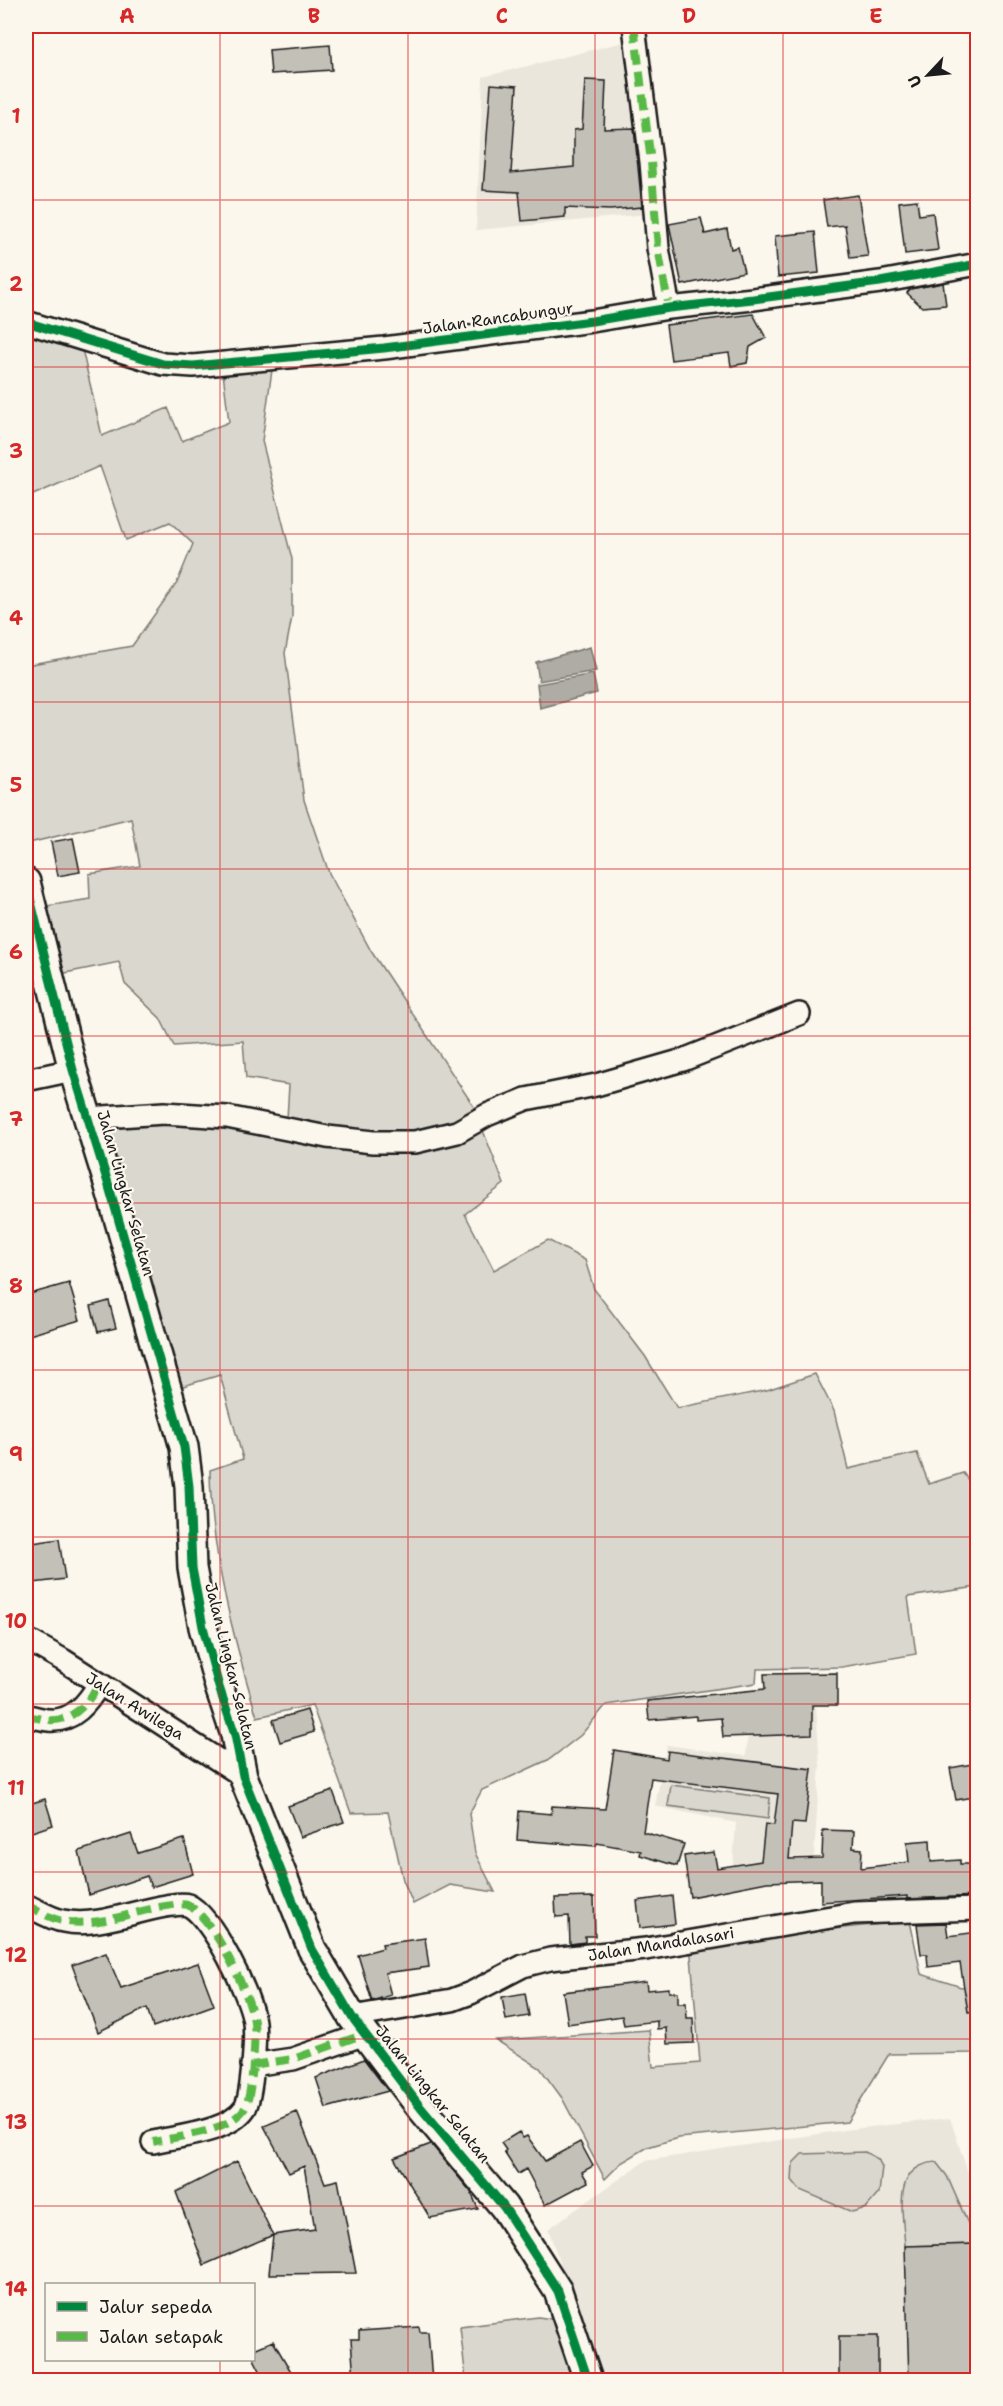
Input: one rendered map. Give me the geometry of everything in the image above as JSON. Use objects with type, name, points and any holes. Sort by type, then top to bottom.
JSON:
[{"type":"street","points":[[634,26],[649,140],[658,249],[669,308]]},
{"type":"street","name":"Jalan Rancabungur","points":[[26,322],[163,364],[193,366],[384,348],[592,321],[669,308],[880,282],[978,264]]},
{"type":"street","name":"Jalan Lingkar Selatan","points":[[26,882],[73,1070],[184,1447],[189,1486],[192,1568],[203,1626],[219,1687],[235,1735],[243,1776],[312,1949],[359,2026],[421,2108],[510,2215],[558,2291],[588,2380]]},
{"type":"street","points":[[88,1118],[164,1113],[227,1117],[327,1137],[373,1142],[415,1142],[458,1132],[487,1114],[525,1099],[596,1085],[683,1060],[800,1014]]},
{"type":"street","points":[[26,1080],[73,1070]]},
{"type":"street","name":"Jalan Awilega","points":[[26,1639],[63,1660],[243,1776]]},
{"type":"street","points":[[26,1716],[49,1720],[66,1718],[78,1711],[90,1699],[99,1684]]},
{"type":"street","points":[[26,1905],[62,1921],[83,1922],[186,1904],[197,1910],[230,1959],[246,1995],[254,2022],[247,2102],[239,2114],[218,2128],[153,2142]]},
{"type":"street","name":"Jalan Mandalasari","points":[[252,2065],[293,2059],[359,2026],[452,2000],[471,1993],[523,1966],[550,1959],[646,1949],[854,1913],[978,1909]]},
{"type":"shaded area","points":[[628,41],[648,214],[476,230],[483,77]]},
{"type":"shaded area","points":[[26,331],[82,349],[102,436],[168,408],[182,441],[229,422],[223,373],[272,370],[262,441],[292,559],[292,617],[285,653],[304,800],[329,873],[371,951],[473,1105],[504,1184],[465,1214],[494,1270],[548,1240],[585,1260],[594,1289],[645,1356],[677,1408],[767,1390],[815,1374],[834,1411],[848,1469],[917,1453],[929,1484],[963,1473],[977,1492],[977,1587],[908,1597],[916,1654],[842,1667],[757,1669],[756,1683],[606,1705],[581,1735],[550,1759],[482,1790],[469,1814],[475,1853],[495,1892],[450,1885],[413,1904],[403,1880],[388,1812],[351,1813],[312,1705],[257,1717],[225,1595],[211,1502],[210,1470],[243,1459],[220,1375],[180,1387],[101,1124],[233,1125],[286,1135],[289,1085],[246,1078],[243,1041],[174,1046],[160,1018],[125,984],[119,962],[60,974],[46,906],[90,899],[89,874],[140,866],[131,818],[29,843],[26,831],[26,665],[132,646],[177,583],[193,544],[170,522],[126,540],[100,466],[26,498]]},
{"type":"shaded area","points":[[590,647],[596,671],[539,681],[536,662]]},
{"type":"shaded area","points":[[593,674],[597,693],[540,708],[537,684]]},
{"type":"shaded area","points":[[816,1706],[820,1765],[814,1856],[733,1864],[736,1823],[655,1806],[667,1745],[746,1756],[750,1708]]},
{"type":"shaded area","points":[[671,1785],[770,1798],[768,1819],[668,1806]]},
{"type":"shaded area","points":[[910,1921],[921,1974],[961,1987],[977,1985],[977,2053],[889,2054],[847,2122],[678,2138],[648,2147],[621,2163],[605,2179],[562,2098],[540,2068],[496,2040],[649,2030],[653,2067],[700,2063],[690,1944]]},
{"type":"shaded area","points":[[950,2118],[977,2200],[977,2380],[594,2380],[579,2317],[548,2229],[645,2161],[844,2130]]},
{"type":"shaded area","points":[[865,2152],[878,2159],[882,2167],[879,2193],[866,2208],[852,2212],[800,2190],[792,2180],[793,2163],[802,2154]]},
{"type":"shaded area","points":[[936,2162],[947,2176],[977,2244],[905,2246],[902,2206],[906,2182],[912,2172],[922,2165]]},
{"type":"shaded area","points":[[538,2317],[552,2319],[566,2330],[579,2380],[466,2380],[460,2327]]},
{"type":"building","points":[[330,45],[332,70],[271,74],[269,50]]},
{"type":"building","points":[[585,80],[606,81],[604,129],[634,128],[642,207],[610,210],[565,208],[565,217],[522,221],[519,192],[483,190],[491,84],[517,86],[511,173],[574,167],[574,130],[582,129]]},
{"type":"building","points":[[858,195],[868,256],[850,258],[845,225],[827,227],[823,200]]},
{"type":"building","points":[[917,200],[919,215],[933,213],[938,250],[905,254],[899,202]]},
{"type":"building","points":[[701,218],[705,234],[727,229],[731,249],[738,247],[744,272],[682,285],[669,224]]},
{"type":"building","points":[[815,232],[819,273],[778,277],[775,236]]},
{"type":"building","points":[[943,283],[946,305],[922,307],[907,293],[910,289]]},
{"type":"building","points":[[753,314],[766,338],[750,347],[747,363],[731,366],[729,353],[671,360],[666,325]]},
{"type":"building","points":[[73,838],[80,872],[58,876],[51,842]]},
{"type":"building","points":[[69,1283],[80,1320],[26,1336],[26,1295]]},
{"type":"building","points":[[109,1301],[116,1328],[98,1332],[91,1306]]},
{"type":"building","points":[[59,1539],[65,1579],[26,1584],[26,1544]]},
{"type":"building","points":[[837,1673],[837,1705],[812,1705],[812,1734],[723,1737],[721,1718],[696,1720],[696,1716],[649,1720],[647,1701],[765,1689],[764,1674]]},
{"type":"building","points":[[307,1710],[314,1732],[280,1742],[273,1720]]},
{"type":"building","points":[[614,1750],[667,1759],[668,1751],[812,1769],[805,1824],[792,1823],[789,1859],[822,1858],[823,1830],[854,1831],[853,1848],[862,1849],[861,1868],[909,1862],[907,1842],[930,1840],[931,1862],[960,1860],[960,1864],[977,1864],[978,1896],[907,1899],[907,1896],[821,1902],[821,1880],[767,1882],[690,1897],[684,1856],[714,1852],[717,1868],[761,1861],[765,1824],[774,1825],[778,1794],[651,1778],[643,1832],[684,1844],[677,1866],[640,1855],[641,1851],[597,1843],[596,1846],[517,1840],[519,1811],[551,1814],[552,1806],[605,1809]]},
{"type":"building","points":[[978,1763],[978,1796],[956,1800],[950,1768]]},
{"type":"building","points":[[333,1791],[344,1822],[300,1837],[288,1806]]},
{"type":"building","points":[[45,1799],[53,1825],[26,1834],[26,1805]]},
{"type":"building","points":[[131,1834],[138,1853],[184,1839],[193,1874],[151,1887],[147,1876],[89,1895],[79,1851]]},
{"type":"building","points":[[672,1896],[675,1924],[640,1928],[637,1901]]},
{"type":"building","points":[[594,1897],[595,1936],[585,1936],[585,1942],[570,1944],[569,1916],[556,1917],[555,1898]]},
{"type":"building","points":[[946,1923],[948,1936],[978,1932],[978,2011],[968,2012],[960,1963],[928,1967],[927,1954],[921,1954],[917,1924]]},
{"type":"building","points":[[425,1938],[429,1967],[385,1973],[391,1995],[372,2001],[358,1955],[383,1948],[382,1944]]},
{"type":"building","points":[[106,1953],[121,1988],[198,1963],[214,2005],[153,2027],[147,2008],[98,2032],[72,1965]]},
{"type":"building","points":[[646,1982],[647,1990],[669,1988],[669,1992],[678,1992],[678,2003],[686,2003],[687,2018],[693,2018],[694,2043],[667,2044],[666,2028],[657,2029],[657,2021],[624,2025],[622,2016],[568,2024],[563,1992]]},
{"type":"building","points":[[525,1993],[529,2016],[506,2020],[502,1997]]},
{"type":"building","points":[[364,2059],[388,2091],[326,2108],[316,2078]]},
{"type":"building","points":[[297,2112],[325,2183],[338,2180],[356,2273],[269,2274],[273,2235],[315,2229],[304,2166],[289,2173],[264,2126]]},
{"type":"building","points":[[519,2132],[523,2138],[527,2136],[545,2161],[580,2142],[593,2166],[582,2172],[588,2182],[545,2205],[526,2169],[518,2174],[504,2152],[506,2150],[501,2143]]},
{"type":"building","points":[[431,2144],[471,2192],[478,2209],[430,2218],[394,2158]]},
{"type":"building","points":[[237,2161],[273,2235],[204,2265],[176,2192]]},
{"type":"building","points":[[978,2244],[978,2380],[909,2380],[905,2246]]},
{"type":"building","points":[[419,2327],[420,2332],[428,2332],[432,2380],[354,2380],[351,2339],[359,2339],[359,2331]]},
{"type":"building","points":[[839,2336],[878,2336],[878,2380],[839,2380]]},
{"type":"building","points":[[273,2341],[296,2380],[265,2380],[255,2361],[255,2349]]},
{"type":"marked path","points":[[634,26],[651,162],[658,248],[669,308]]},
{"type":"marked path","points":[[26,1716],[49,1720],[65,1718],[79,1710],[99,1684]]},
{"type":"marked path","points":[[26,1905],[54,1918],[76,1923],[102,1921],[166,1906],[188,1905],[198,1912],[208,1924],[229,1958],[246,1994],[254,2022],[253,2066],[250,2092],[245,2108],[228,2123],[216,2128],[153,2142]]},
{"type":"marked path","points":[[252,2065],[293,2059],[365,2034]]},
{"type":"cycle path","points":[[26,322],[163,364],[193,366],[384,348],[592,321],[669,308],[880,282],[978,264]]},
{"type":"cycle path","points":[[26,882],[73,1070],[184,1447],[189,1486],[192,1568],[203,1627],[235,1735],[243,1776],[312,1949],[352,2017],[421,2108],[504,2207],[526,2241],[558,2291],[588,2380]]}]
